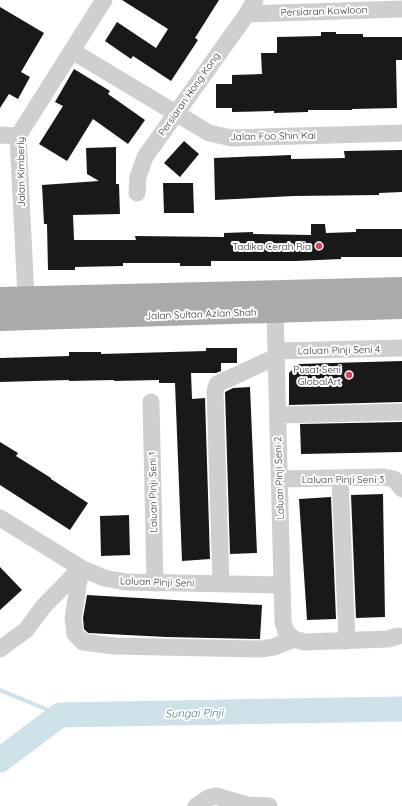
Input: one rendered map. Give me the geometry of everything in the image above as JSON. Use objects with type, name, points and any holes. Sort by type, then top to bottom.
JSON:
[{"type":"main road","name":"Jalan Sultan Azlan Shah","points":[[0,298],[402,288]]},
{"type":"main road","name":"Jalan Sultan Azlan Shah","points":[[0,320],[402,308]]},
{"type":"street","name":"Jalan Kimberly","points":[[26,297],[18,136],[104,0]]},
{"type":"street","name":"Persiaran Kowloon","points":[[251,7],[402,9]]},
{"type":"street","name":"Persiaran Hong Kong","points":[[137,194],[138,177],[145,157],[251,7]]},
{"type":"street","name":"Jalan Foo Shin Kai","points":[[72,51],[209,133],[232,138],[402,133]]},
{"type":"street","points":[[0,135],[18,136]]},
{"type":"street","points":[[26,297],[29,302],[42,308],[112,308],[170,315]]},
{"type":"street","name":"Laluan Pinji Seni 2","points":[[275,312],[283,622],[286,632],[294,639]]},
{"type":"street","name":"Laluan Pinji Seni 4","points":[[276,354],[402,348]]},
{"type":"street","points":[[220,584],[215,391],[217,384],[276,354]]},
{"type":"street","name":"Laluan Pinji Seni 1","points":[[151,402],[155,583]]},
{"type":"street","points":[[278,415],[402,412]]},
{"type":"street","name":"Laluan Pinji Seni 3","points":[[279,479],[383,477],[394,479],[402,489]]},
{"type":"street","points":[[340,478],[346,640]]},
{"type":"street","name":"Laluan Pinji Seni","points":[[1,520],[81,568],[104,578],[126,582],[282,585]]},
{"type":"street","points":[[81,568],[73,618],[75,634],[83,642],[114,646],[261,649],[274,647],[294,639],[304,642],[388,639],[401,636]]},
{"type":"street","points":[[0,649],[26,630],[43,607],[81,568]]},
{"type":"street","points":[[196,806],[208,798],[216,796],[247,805],[269,806]]},
{"type":"building","points":[[122,0],[219,0],[195,38],[198,40],[171,81],[133,56],[131,59],[105,41],[117,22],[156,48],[168,29]]},
{"type":"building","points":[[0,7],[44,33],[21,72],[30,77],[18,99],[9,94],[0,108]]},
{"type":"building","points":[[321,32],[336,32],[336,34],[363,34],[363,37],[402,37],[402,60],[396,60],[397,108],[308,110],[308,112],[274,113],[274,111],[232,112],[232,108],[216,108],[216,84],[232,84],[232,75],[262,74],[261,53],[277,53],[277,37],[321,36]]},
{"type":"building","points":[[74,69],[110,91],[108,94],[145,120],[128,144],[93,119],[67,161],[39,144],[63,106],[55,102]]},
{"type":"building","points":[[184,141],[199,154],[180,177],[164,163]]},
{"type":"building","points":[[116,147],[116,184],[119,184],[120,214],[73,215],[74,240],[136,240],[135,236],[224,237],[224,233],[253,232],[253,234],[311,235],[311,224],[325,224],[326,233],[356,232],[356,229],[402,229],[402,257],[341,257],[341,259],[296,261],[211,261],[211,266],[180,266],[180,263],[123,263],[123,266],[75,267],[75,270],[48,270],[47,224],[44,224],[42,185],[99,181],[87,174],[86,148]]},
{"type":"building","points":[[402,150],[402,192],[379,193],[379,195],[294,196],[215,200],[214,158],[291,155],[291,159],[345,158],[344,151]]},
{"type":"building","points":[[163,183],[193,183],[194,213],[164,213]]},
{"type":"building","points":[[206,348],[237,348],[237,363],[221,363],[221,371],[216,373],[191,373],[192,399],[205,398],[210,559],[182,561],[175,383],[159,383],[159,380],[0,382],[0,358],[69,356],[69,352],[101,352],[101,354],[206,351]]},
{"type":"building","points":[[402,361],[402,402],[289,405],[289,373],[298,364]]},
{"type":"building","points":[[250,387],[257,553],[230,554],[225,392],[233,388]]},
{"type":"building","points":[[402,422],[402,452],[301,454],[300,424]]},
{"type":"building","points":[[0,442],[18,453],[16,456],[88,503],[70,530],[0,485]]},
{"type":"building","points":[[383,494],[385,617],[356,618],[351,495]]},
{"type":"building","points":[[331,497],[336,619],[307,620],[299,499]]},
{"type":"building","points":[[129,515],[130,555],[101,556],[100,516]]},
{"type":"building","points":[[0,567],[22,590],[0,610]]},
{"type":"building","points":[[87,595],[262,605],[260,639],[166,637],[88,633],[84,629],[83,618]]},
{"type":"waterway","points":[[0,690],[60,715]]},
{"type":"waterway","name":"Sungai Pinji","points":[[0,760],[60,715],[402,709]]},
{"type":"place","name":"Tadika Cerah Ria","points":[[319,246]]},
{"type":"place","name":"Pusat Seni GlobalArt","points":[[349,375]]}]
